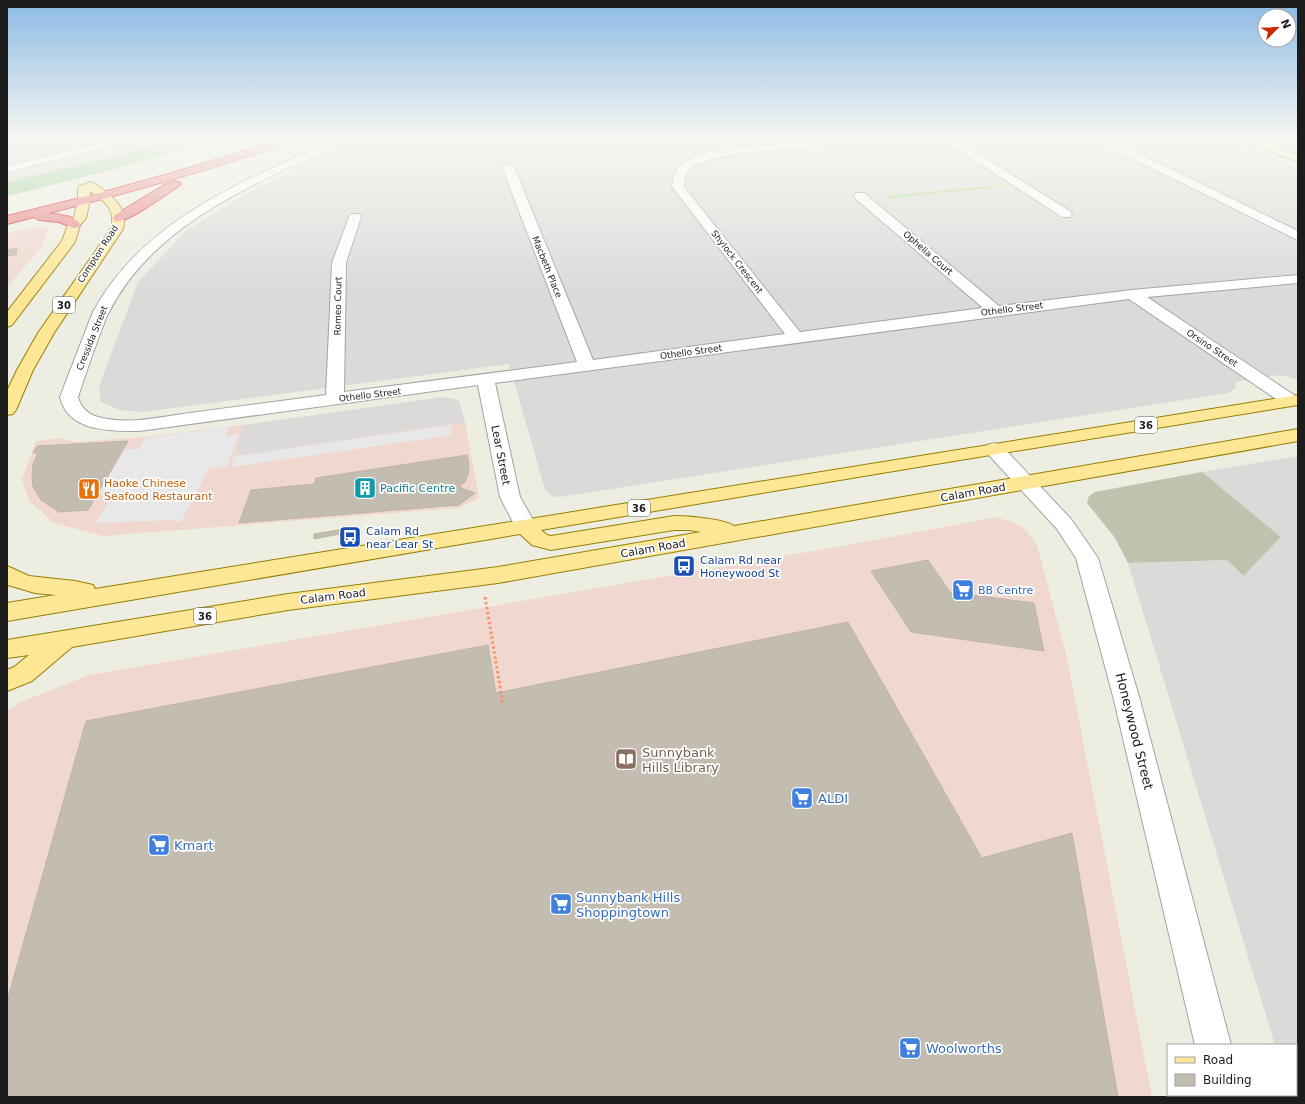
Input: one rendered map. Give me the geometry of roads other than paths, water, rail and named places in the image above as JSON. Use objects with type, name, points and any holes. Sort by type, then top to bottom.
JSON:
[{"type":"highway","points":[[7,220],[120,191]]},
{"type":"highway","points":[[119,218],[136,210],[153,196],[163,191]]},
{"type":"highway","points":[[27,215],[57,218],[74,224]]},
{"type":"main road","points":[[7,322],[61,252],[70,237],[74,224],[80,218],[87,191]]},
{"type":"main road","name":"Compton Road","points":[[7,410],[35,351],[61,309],[117,229],[119,218],[116,207],[103,195],[95,191]]},
{"type":"main road","name":"36","points":[[7,612],[994,449],[1295,401]]},
{"type":"main road","name":"Calam Road","points":[[7,649],[288,602],[498,575],[1298,435]]},
{"type":"main road","points":[[526,526],[538,540],[546,543],[568,541],[681,523],[738,533]]},
{"type":"main road","points":[[7,574],[13,578],[38,586],[80,590],[103,596]]},
{"type":"main road","points":[[7,681],[23,674],[65,639]]},
{"type":"street","name":"Cressida Street","points":[[85,418],[74,409],[69,397],[101,312],[122,277],[154,244],[185,220],[203,208],[235,191]]},
{"type":"street","name":"Macbeth Place","points":[[517,191],[587,366]]},
{"type":"street","name":"Shylock Crescent","points":[[681,191],[796,338]]},
{"type":"street","points":[[1028,191],[1066,214]]},
{"type":"street","points":[[1206,191],[1298,236]]},
{"type":"street","name":"Ophelia Court","points":[[863,197],[996,311]]},
{"type":"street","name":"Romeo Court","points":[[335,399],[339,263],[355,217]]},
{"type":"street","name":"Othello Street","points":[[85,418],[106,425],[139,426],[996,311],[1132,294],[1298,279]]},
{"type":"street","name":"Orsino Street","points":[[1132,294],[1295,401]]},
{"type":"street","name":"Lear Street","points":[[486,380],[510,497],[526,526]]},
{"type":"street","name":"Honeywood Street","points":[[994,449],[1068,529],[1087,558],[1127,700],[1213,1044]]},
{"type":"place","name":"Pacific Centre","points":[[365,488]]},
{"type":"place","name":"Haoke Chinese Seafood Restaurant","points":[[89,489]]},
{"type":"place","name":"Calam Rd near Lear St","points":[[350,537]]},
{"type":"place","name":"Calam Rd near Honeywood St","points":[[684,566]]},
{"type":"place","name":"BB Centre","points":[[963,590]]},
{"type":"place","name":"Sunnybank Hills Library","points":[[626,759]]},
{"type":"place","name":"ALDI","points":[[802,798]]},
{"type":"place","name":"Kmart","points":[[159,845]]},
{"type":"place","name":"Sunnybank Hills Shoppingtown","points":[[561,904]]},
{"type":"place","name":"Woolworths","points":[[910,1048]]}]
